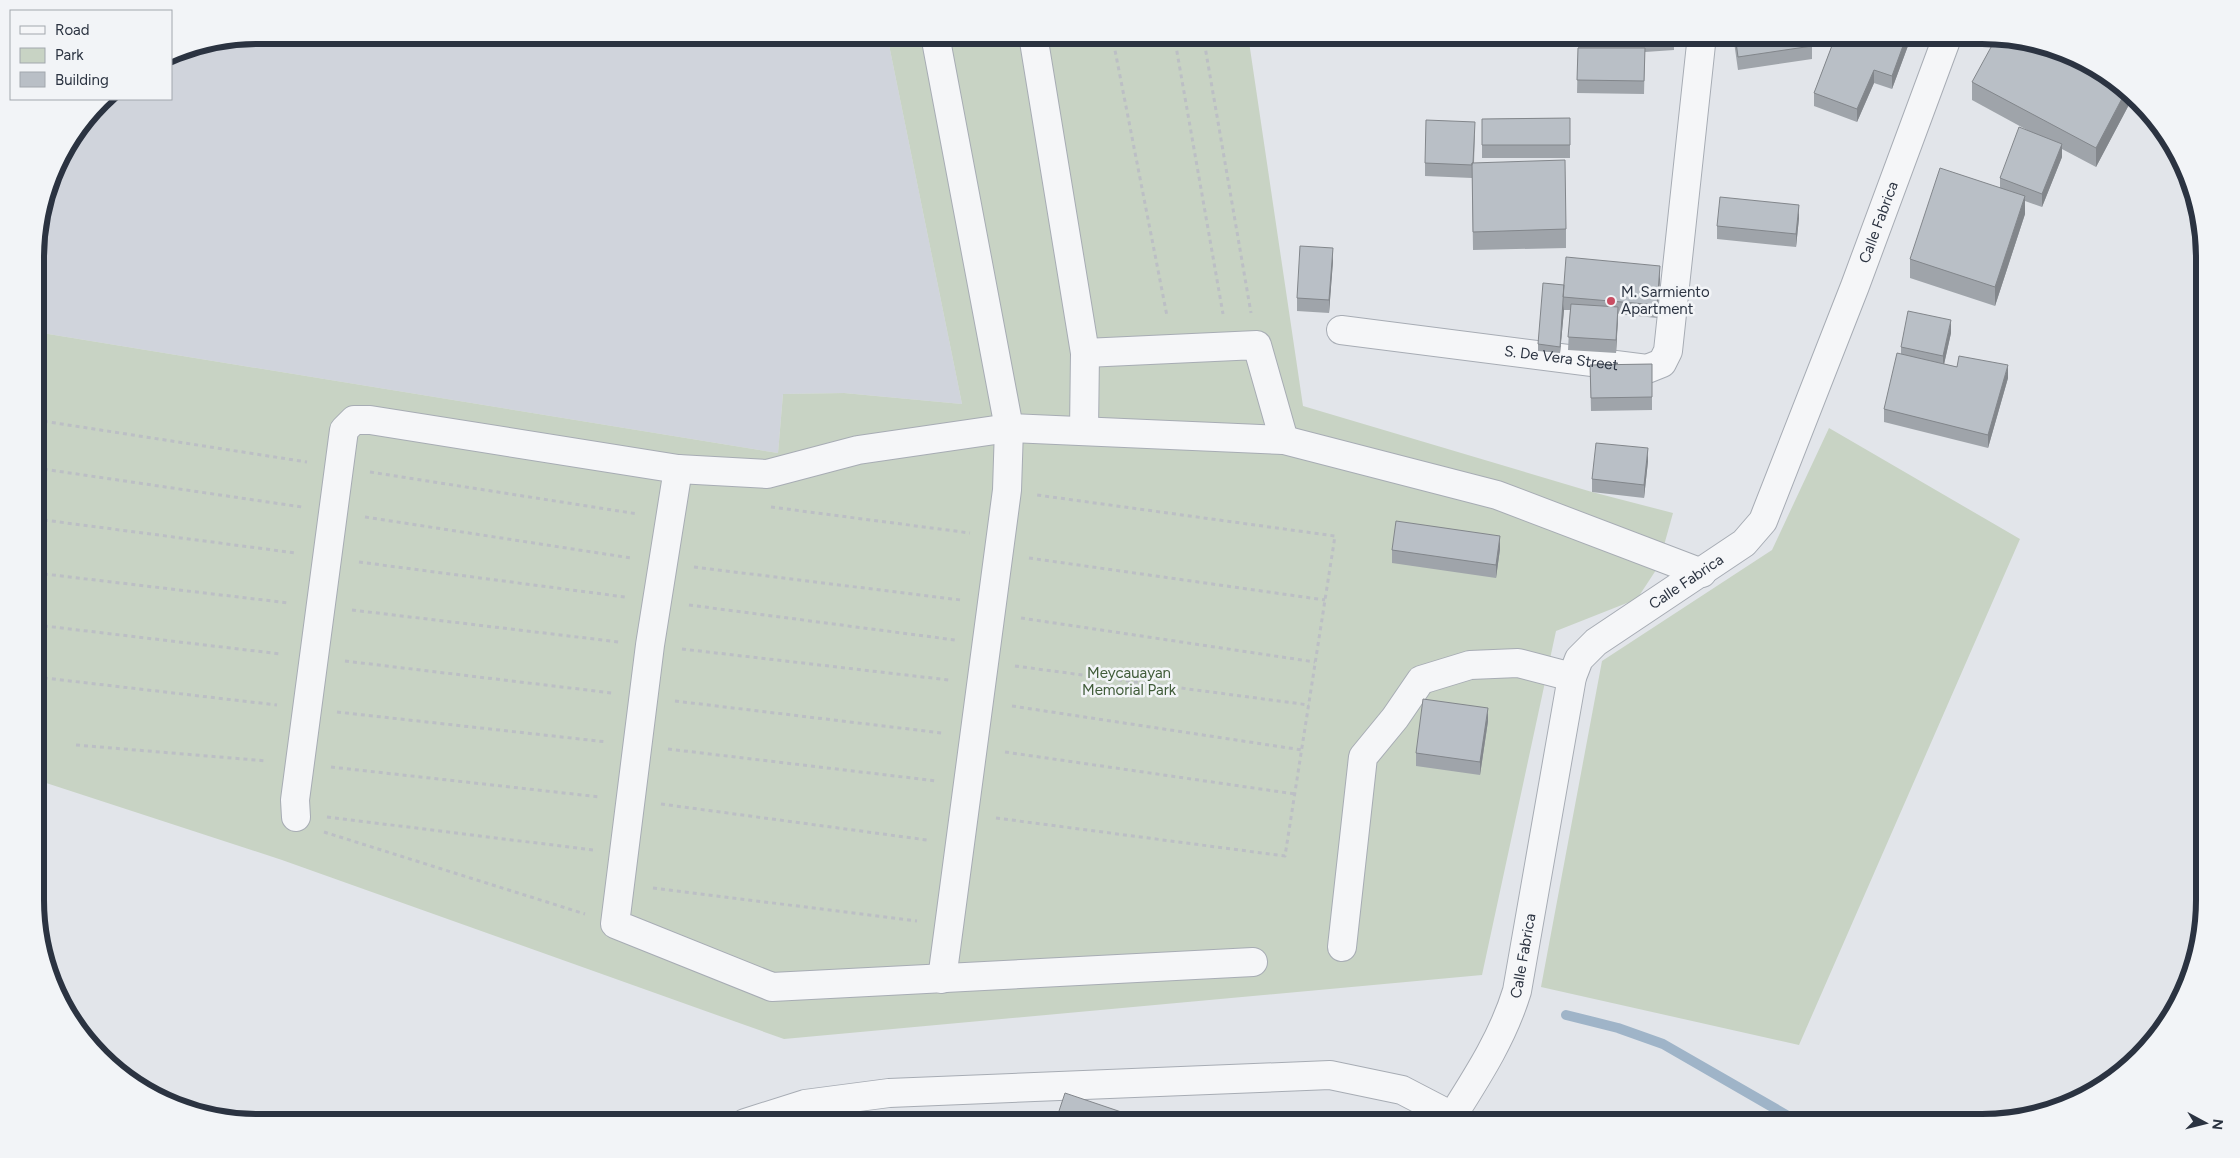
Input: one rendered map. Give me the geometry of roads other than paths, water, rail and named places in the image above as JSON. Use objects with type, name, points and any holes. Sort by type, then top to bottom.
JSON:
[{"type":"street","points":[[937,44],[1009,428],[1007,490],[942,979]]},
{"type":"street","points":[[1034,44],[1085,353],[1084,431]]},
{"type":"street","name":"S. De Vera Street","points":[[1341,330],[1647,369],[1662,363],[1668,351],[1701,44]]},
{"type":"street","name":"Calle Fabrica","points":[[1453,1114],[1485,1065],[1509,1017],[1517,991],[1572,677],[1579,659],[1596,642],[1702,573],[1744,543],[1764,521],[1945,44]]},
{"type":"street","points":[[1085,353],[1257,345],[1284,440]]},
{"type":"street","points":[[296,816],[295,800],[344,430],[354,420],[370,420],[678,469],[766,474],[858,450],[1009,428],[1284,440],[1497,495],[1702,573]]},
{"type":"street","points":[[678,469],[650,645],[615,924],[772,987],[1253,962]]},
{"type":"street","points":[[1342,947],[1363,757],[1395,718],[1421,680],[1470,665],[1518,663],[1572,677]]},
{"type":"street","points":[[774,1114],[805,1104],[890,1093],[1330,1075],[1402,1090],[1442,1114]]},
{"type":"waterway","points":[[1566,1015],[1618,1028],[1663,1044],[1785,1114]]},
{"type":"place","name":"M. Sarmiento Apartment","points":[[1611,301]]},
{"type":"park label","name":"Meycauayan Memorial Park","points":[[1129,682]]}]
